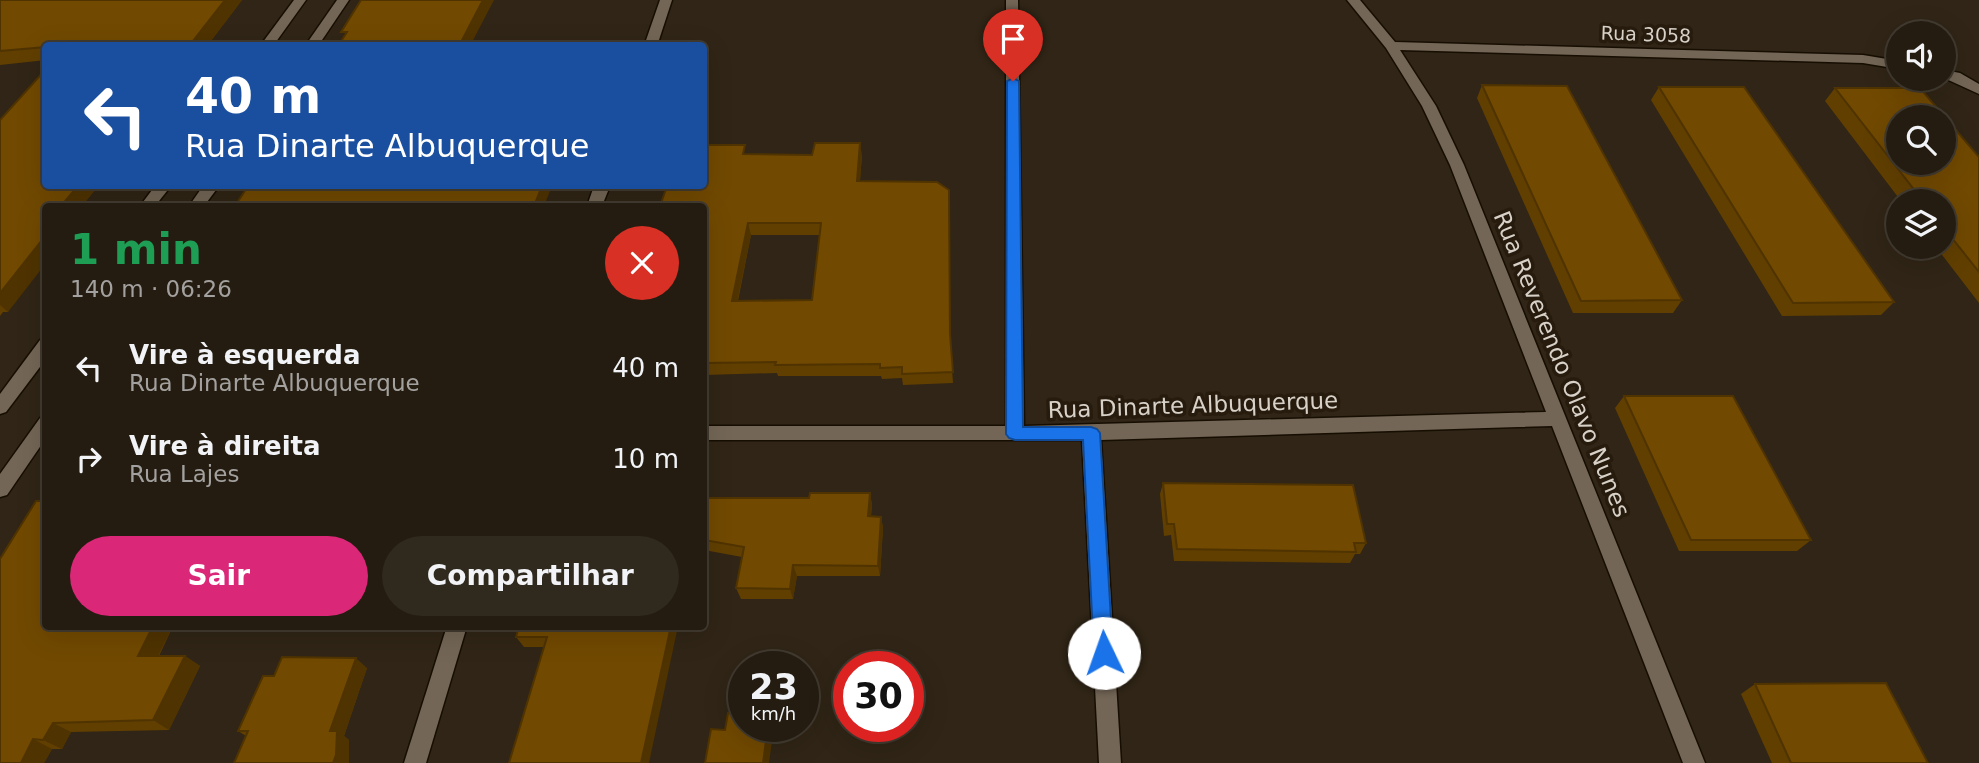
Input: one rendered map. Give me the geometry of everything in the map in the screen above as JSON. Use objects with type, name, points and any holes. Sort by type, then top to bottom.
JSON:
[{"type":"street","points":[[269,42],[300,0]]},
{"type":"street","points":[[314,42],[343,0]]},
{"type":"street","points":[[651,42],[666,0]]},
{"type":"street","points":[[1013,0],[1015,434]]},
{"type":"street","name":"Rua Reverendo Olavo Nunes","points":[[1353,0],[1391,46],[1429,106],[1457,165],[1694,763]]},
{"type":"street","name":"Rua 3058","points":[[1391,46],[1863,59],[1886,63]]},
{"type":"street","points":[[1956,77],[1979,90]]},
{"type":"street","points":[[149,203],[161,189]]},
{"type":"street","points":[[0,407],[42,350]]},
{"type":"street","name":"Rua Dinarte Albuquerque","points":[[707,433],[1091,433],[1557,419]]},
{"type":"street","points":[[0,489],[42,429]]},
{"type":"street","points":[[1091,433],[1110,763]]},
{"type":"street","points":[[415,763],[456,630]]},
{"type":"building","points":[[0,0],[225,0],[192,42],[42,42],[42,47],[0,51]]},
{"type":"building","points":[[361,0],[483,0],[461,42],[341,42],[347,32],[341,32]]},
{"type":"building","points":[[42,73],[42,189],[75,189],[64,203],[42,203],[42,240],[0,293],[0,120]]},
{"type":"building","points":[[1482,85],[1567,86],[1682,300],[1581,301]]},
{"type":"building","points":[[1659,87],[1744,87],[1894,302],[1793,303]]},
{"type":"building","points":[[1835,88],[1886,88],[1886,91],[1923,91],[1935,105],[1886,105],[1886,153]]},
{"type":"building","points":[[1956,130],[1979,157],[1979,272],[1956,243],[1956,189],[1914,189],[1903,175],[1956,175]]},
{"type":"building","points":[[815,143],[860,143],[857,181],[937,182],[949,190],[950,334],[953,372],[902,374],[902,367],[880,368],[880,364],[707,363],[707,203],[661,203],[666,189],[707,189],[707,145],[745,145],[743,154],[812,155]],"holes":[[[748,223],[821,223],[812,300],[732,301]]]},
{"type":"building","points":[[246,189],[541,189],[535,203],[237,203]]},
{"type":"building","points":[[1624,396],[1733,396],[1811,540],[1691,540]]},
{"type":"building","points":[[1163,483],[1353,485],[1366,543],[1354,543],[1356,552],[1177,549],[1174,524],[1167,524]]},
{"type":"building","points":[[810,493],[870,493],[868,516],[881,517],[878,566],[793,565],[790,589],[736,588],[744,547],[707,541],[707,498],[809,498]]},
{"type":"building","points":[[36,501],[42,501],[42,630],[151,630],[138,656],[185,656],[153,720],[53,723],[43,740],[33,739],[21,763],[0,763],[0,559]]},
{"type":"building","points":[[518,630],[670,630],[641,763],[509,763],[547,637],[516,637]]},
{"type":"building","points":[[282,657],[356,658],[330,731],[337,731],[333,763],[234,763],[248,731],[238,731],[263,676],[274,676]]},
{"type":"building","points":[[1886,683],[1928,763],[1791,763],[1755,684]]},
{"type":"building","points":[[728,713],[728,742],[766,742],[763,763],[705,763],[711,729],[725,730]]},
{"type":"route","points":[[1013,81],[1015,434],[1091,433],[1104,653]]}]
